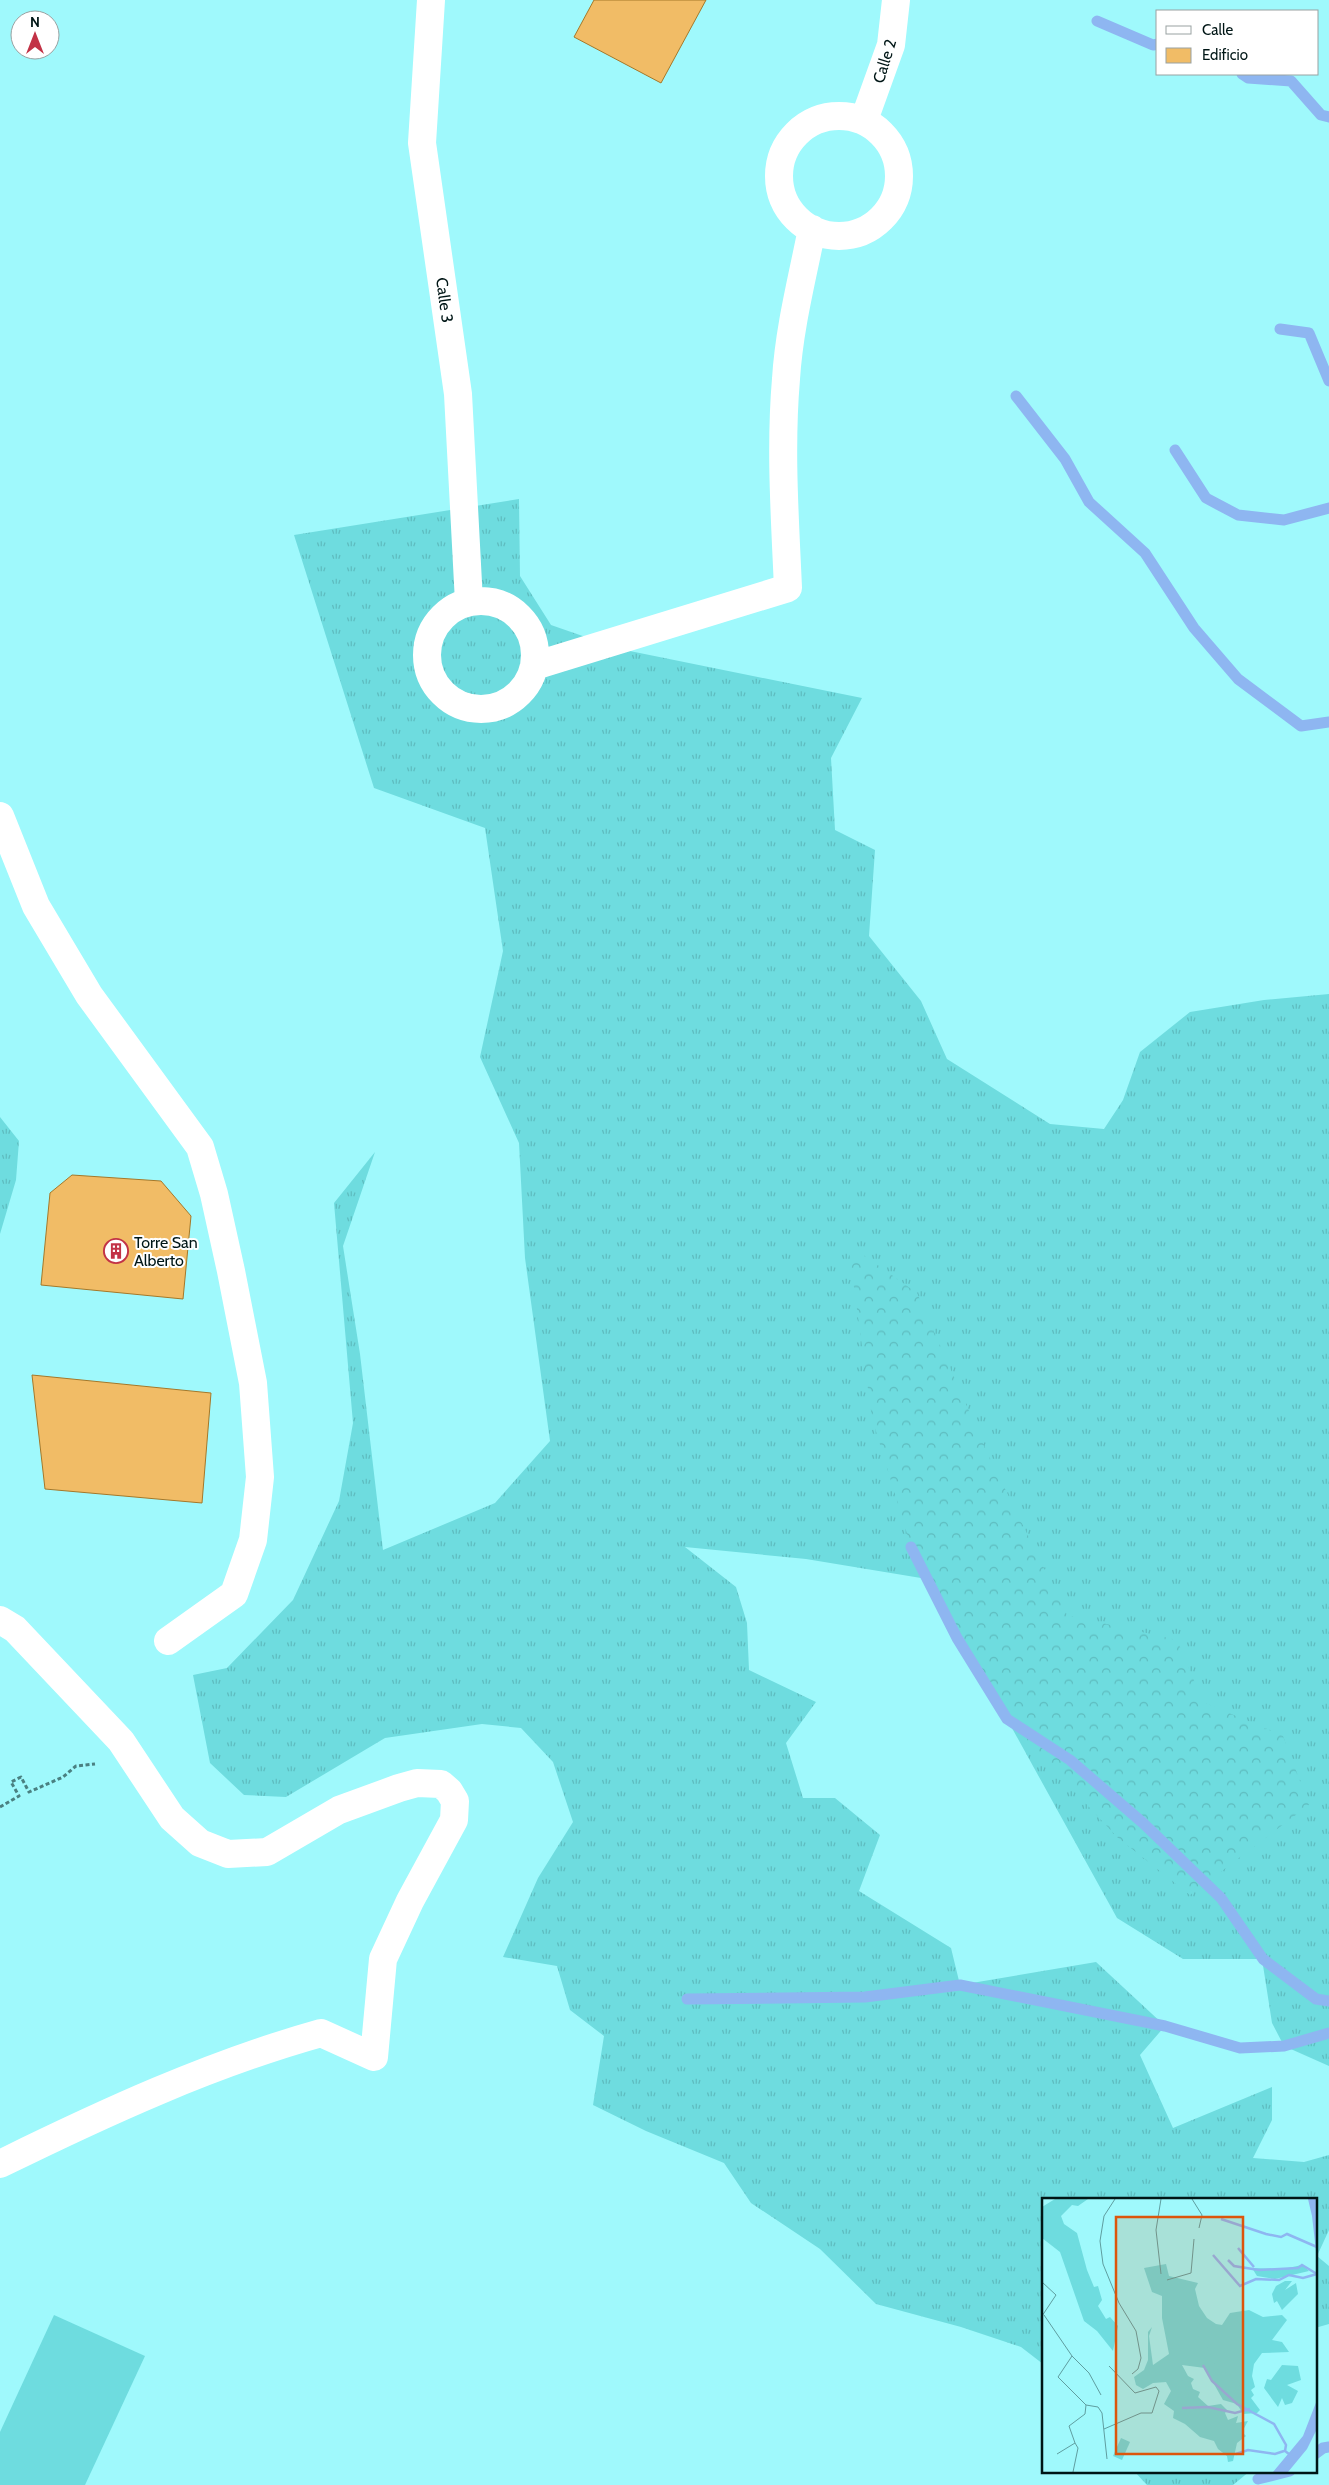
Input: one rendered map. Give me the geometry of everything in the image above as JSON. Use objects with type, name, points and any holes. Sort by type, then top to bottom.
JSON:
[{"type":"street","name":"Calle 3","points":[[431,0],[422,143],[458,394],[469,602]]},
{"type":"street","name":"Calle 2","points":[[864,120],[891,45],[896,0]]},
{"type":"street","points":[[844,115],[864,120],[880,131],[892,146],[899,164],[900,183],[894,201],[883,217],[868,229],[849,235],[830,235],[812,229],[795,217],[784,200],[779,180],[781,159],[795,136],[805,126],[823,117],[844,115]]},
{"type":"street","points":[[534,666],[788,588],[782,441],[786,378],[794,316],[812,229]]},
{"type":"street","points":[[487,601],[504,606],[519,616],[530,631],[535,648],[534,666],[528,682],[517,696],[501,706],[484,710],[465,707],[449,700],[436,687],[428,671],[426,653],[430,635],[439,620],[452,609],[469,602],[487,601]]},
{"type":"street","points":[[0,816],[36,906],[89,995],[200,1147],[214,1194],[231,1270],[253,1383],[260,1477],[253,1540],[234,1594],[168,1641]]},
{"type":"street","points":[[0,1620],[14,1630],[121,1741],[172,1818],[200,1843],[228,1854],[268,1852],[339,1810],[417,1783],[441,1784],[449,1790],[455,1801],[454,1820],[410,1901],[383,1959],[374,2057],[322,2033],[264,2049],[204,2071],[61,2134],[0,2164]]},
{"type":"path","points":[[0,1807],[19,1796],[12,1782],[21,1776],[29,1792],[63,1777],[76,1766],[134,1758]]},
{"type":"green space","points":[[519,499],[520,576],[551,625],[620,649],[862,698],[831,758],[835,830],[875,850],[869,936],[921,1001],[947,1059],[1050,1124],[1104,1129],[1123,1100],[1140,1052],[1190,1012],[1264,1000],[1329,994],[1329,2066],[1284,2046],[1272,2023],[1262,1959],[1183,1959],[1117,1918],[1007,1719],[957,1638],[927,1579],[806,1559],[685,1547],[736,1587],[747,1623],[749,1670],[816,1702],[786,1743],[803,1798],[835,1798],[880,1835],[859,1891],[951,1948],[960,1985],[1096,1962],[1165,2026],[1140,2055],[1173,2128],[1272,2087],[1272,2120],[1253,2158],[1304,2162],[1329,2155],[1329,2230],[1317,2256],[1329,2266],[1329,2324],[1316,2328],[1316,2198],[1042,2198],[1042,2363],[1021,2347],[961,2327],[876,2304],[820,2249],[751,2203],[724,2163],[646,2131],[593,2105],[604,2036],[570,2010],[557,1966],[503,1957],[538,1878],[573,1822],[553,1762],[521,1728],[482,1724],[385,1738],[286,1797],[244,1795],[210,1763],[193,1675],[227,1668],[293,1600],[339,1501],[353,1423],[334,1203],[375,1152],[343,1246],[360,1354],[383,1550],[495,1503],[550,1441],[525,1258],[519,1143],[480,1057],[503,951],[485,828],[374,788],[294,535]]},
{"type":"green space","points":[[0,1117],[19,1141],[16,1180],[0,1234]]},
{"type":"green space","points":[[848,1244],[917,1293],[988,1454],[1067,1615],[1177,1640],[1203,1702],[1283,1736],[1309,1805],[1190,1895],[1117,1837],[1007,1719],[957,1638],[911,1547],[872,1418]]},
{"type":"green space","points":[[54,2315],[145,2356],[85,2485],[0,2485],[0,2432]]},
{"type":"green space","points":[[1135,2472],[1249,2472],[1233,2485],[1147,2485]]},
{"type":"building","points":[[594,0],[706,0],[661,83],[574,37]]},
{"type":"building","name":"Torre San Alberto","points":[[72,1175],[161,1181],[191,1216],[183,1299],[41,1285],[50,1193]]},
{"type":"building","points":[[32,1375],[211,1393],[202,1503],[45,1489]]},
{"type":"waterway","points":[[1097,21],[1153,45],[1156,44]]},
{"type":"waterway","points":[[1244,75],[1248,78],[1291,81],[1321,115],[1329,117]]},
{"type":"waterway","points":[[1280,329],[1309,333],[1329,381]]},
{"type":"waterway","points":[[1016,396],[1065,459],[1089,502],[1145,553],[1194,628],[1238,679],[1301,726],[1329,722]]},
{"type":"waterway","points":[[1175,450],[1206,498],[1238,515],[1284,520],[1329,508]]},
{"type":"waterway","points":[[911,1547],[957,1638],[1007,1719],[1070,1760],[1143,1823],[1221,1898],[1263,1959],[1316,1999],[1329,2001]]},
{"type":"waterway","points":[[687,1999],[865,1997],[960,1985],[1165,2026],[1240,2048],[1284,2046],[1329,2033]]},
{"type":"waterway","points":[[1316,2453],[1323,2448],[1329,2447]]},
{"type":"waterway","points":[[1258,2479],[1286,2472]]},
{"type":"place","name":"Torre San Alberto","points":[[116,1251]]}]
